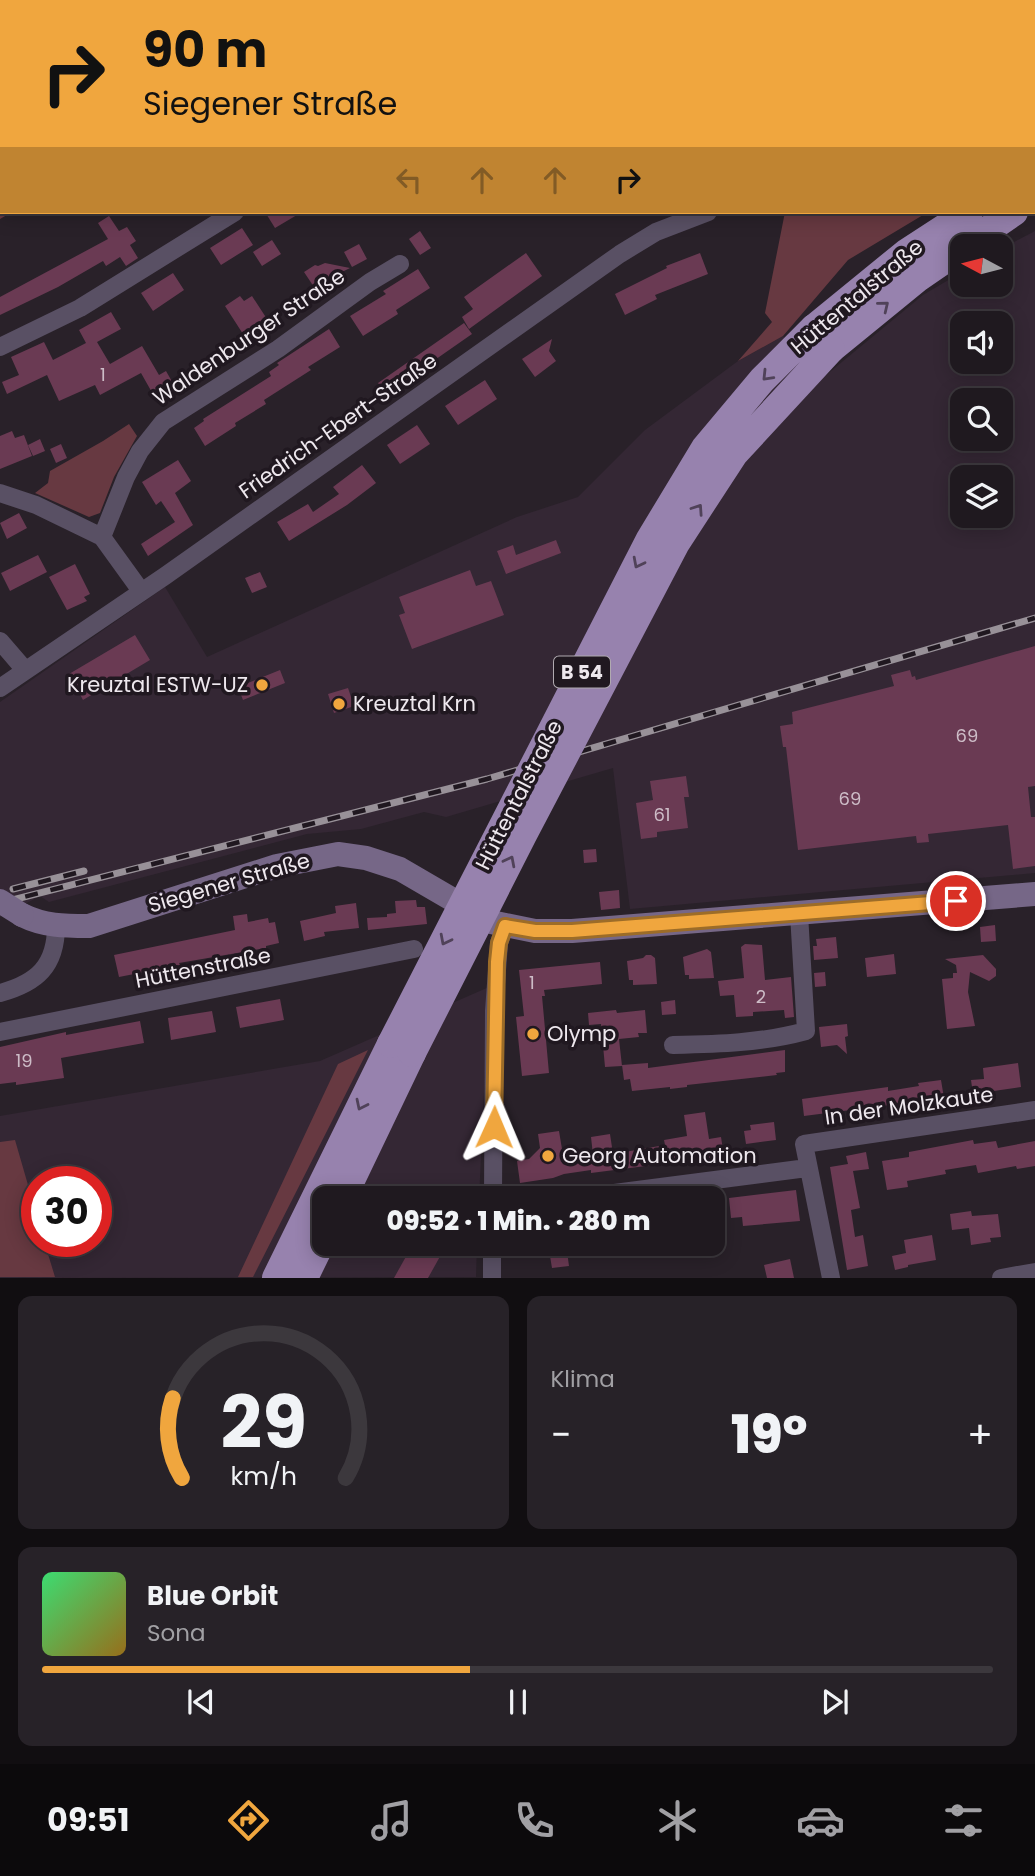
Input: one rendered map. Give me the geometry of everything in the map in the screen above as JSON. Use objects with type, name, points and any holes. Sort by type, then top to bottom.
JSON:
[{"type":"highway","name":"Hüttentalstraße","points":[[823,338],[906,253],[966,214]]},
{"type":"highway","name":"Hüttentalstraße","points":[[276,1278],[402,1048],[650,539],[705,448],[762,380],[1011,214]]},
{"type":"highway","name":"Hüttentalstraße","points":[[347,1186],[402,1048]]},
{"type":"highway","points":[[304,1278],[315,1256]]},
{"type":"main road","name":"Siegener Straße","points":[[0,901],[38,923],[89,926],[277,866],[338,854],[366,858],[400,869],[477,915],[505,926],[535,931],[572,931],[1035,894]]},
{"type":"street","points":[[0,347],[80,308],[232,214]]},
{"type":"street","name":"Friedrich-Ebert-Straße","points":[[0,688],[620,254],[656,232],[699,214]]},
{"type":"street","name":"Waldenburger Straße","points":[[102,537],[126,477],[140,451],[163,422],[278,349],[370,282],[400,264]]},
{"type":"street","points":[[0,494],[36,505],[102,537],[142,591]]},
{"type":"street","points":[[0,641],[25,670]]},
{"type":"street","points":[[673,1045],[779,1039],[807,1031],[799,914]]},
{"type":"street","points":[[0,993],[16,989],[36,978],[50,961],[56,943],[56,926]]},
{"type":"street","points":[[493,1186],[495,999],[499,943],[505,926]]},
{"type":"street","name":"Hüttenstraße","points":[[0,1032],[414,949]]},
{"type":"street","name":"In der Molzkaute","points":[[807,1168],[804,1144],[1035,1110]]},
{"type":"street","points":[[668,1186],[807,1168],[831,1278]]},
{"type":"street","points":[[492,1256],[492,1278]]},
{"type":"street","points":[[1001,1278],[1035,1272]]},
{"type":"shaded area","points":[[785,214],[925,214],[848,260],[783,336],[738,361],[772,322],[765,313]]},
{"type":"shaded area","points":[[1035,231],[1035,873],[630,909],[613,768],[446,817],[424,812],[361,829],[307,834],[49,902],[40,896],[0,917],[0,702],[165,587],[207,657],[517,517],[578,497],[645,430],[738,361],[783,336],[825,376],[923,295],[950,279],[950,298],[1013,298],[1013,243]]},
{"type":"shaded area","points":[[129,424],[137,436],[114,477],[100,513],[89,517],[35,493],[48,483],[50,471]]},
{"type":"shaded area","points":[[489,987],[480,1186],[312,1186],[312,1256],[477,1256],[476,1277],[0,1278],[0,1116],[320,1061]]},
{"type":"shaded area","points":[[368,1050],[253,1277],[238,1277],[338,1064]]},
{"type":"shaded area","points":[[15,1140],[23,1166],[21,1257],[49,1257],[55,1277],[0,1277],[0,1142]]},
{"type":"building","points":[[266,214],[299,214],[275,228]]},
{"type":"building","points":[[109,216],[119,231],[127,227],[136,241],[130,245],[138,258],[126,266],[120,257],[106,266],[103,261],[58,287],[0,315],[0,297],[108,239],[98,223]]},
{"type":"building","points":[[242,228],[253,245],[221,265],[210,248]]},
{"type":"building","points":[[420,231],[431,248],[420,255],[409,239]]},
{"type":"building","points":[[272,240],[281,254],[262,266],[253,252]]},
{"type":"building","points":[[359,244],[367,259],[352,267],[344,252]]},
{"type":"building","points":[[526,253],[542,276],[469,329],[462,317],[473,309],[464,297]]},
{"type":"building","points":[[700,253],[708,274],[655,295],[657,299],[625,315],[615,294],[667,268],[666,266]]},
{"type":"building","points":[[325,263],[350,268],[338,274],[342,282],[320,296],[304,272],[315,265]]},
{"type":"building","points":[[418,269],[430,288],[396,310],[398,314],[363,336],[350,316],[386,294],[383,291]]},
{"type":"building","points":[[173,273],[184,290],[153,311],[141,293]]},
{"type":"building","points":[[240,296],[244,301],[252,296],[267,319],[243,334],[225,306]]},
{"type":"building","points":[[111,312],[121,329],[97,342],[110,364],[142,346],[159,375],[166,371],[174,385],[154,396],[141,373],[100,395],[95,385],[59,401],[47,375],[7,394],[2,382],[19,375],[11,357],[44,342],[53,360],[86,343],[79,330]]},
{"type":"building","points":[[464,323],[472,334],[386,394],[378,383]]},
{"type":"building","points":[[329,329],[340,347],[308,367],[311,370],[264,400],[266,404],[205,446],[194,428],[204,421],[203,419],[271,376],[269,372],[279,365],[277,363]]},
{"type":"building","points":[[552,339],[549,351],[556,361],[535,377],[522,359]]},
{"type":"building","points":[[485,380],[497,399],[458,425],[445,406]]},
{"type":"building","points":[[417,425],[430,444],[400,464],[387,445]]},
{"type":"building","points":[[12,431],[15,438],[24,435],[32,456],[0,469],[0,436]]},
{"type":"building","points":[[40,439],[45,451],[33,456],[28,445]]},
{"type":"building","points":[[61,444],[67,458],[56,463],[50,449]]},
{"type":"building","points":[[178,460],[191,481],[175,493],[193,525],[148,556],[141,544],[175,522],[161,501],[156,505],[142,482]]},
{"type":"building","points":[[362,465],[376,483],[347,505],[289,541],[277,522],[308,504],[313,512],[339,494],[333,487]]},
{"type":"building","points":[[19,513],[27,528],[7,539],[0,523]]},
{"type":"building","points":[[556,540],[561,553],[506,574],[497,551],[513,545],[516,555]]},
{"type":"building","points":[[38,555],[47,572],[10,591],[1,573]]},
{"type":"building","points":[[75,564],[90,594],[84,597],[87,601],[67,610],[49,577]]},
{"type":"building","points":[[470,570],[476,586],[491,581],[504,615],[412,649],[399,615],[405,613],[399,597]]},
{"type":"building","points":[[260,572],[267,587],[252,593],[245,578]]},
{"type":"building","points":[[135,635],[150,660],[83,700],[69,674]]},
{"type":"building","points":[[1035,646],[1035,786],[1028,787],[1031,817],[1035,817],[1035,866],[1013,869],[1008,825],[928,834],[929,842],[917,843],[916,836],[798,850],[786,747],[783,747],[780,726],[793,724],[792,712],[894,686],[891,675],[910,670],[916,680]]},
{"type":"building","name":"Kreuztal ESTW-UZ","points":[[280,670],[285,683],[243,700],[238,687]]},
{"type":"building","points":[[348,688],[354,706],[334,713],[328,694]]},
{"type":"building","points":[[686,776],[689,797],[684,797],[688,828],[657,832],[657,837],[641,839],[636,803],[653,800],[650,781]]},
{"type":"building","points":[[596,849],[597,862],[584,863],[583,850]]},
{"type":"building","points":[[619,890],[620,908],[601,910],[599,892]]},
{"type":"building","points":[[416,900],[417,907],[425,907],[427,924],[368,930],[367,918],[387,917],[387,914],[396,913],[395,901]]},
{"type":"building","points":[[356,903],[359,928],[324,932],[325,936],[304,941],[300,921],[336,913],[335,906]]},
{"type":"building","points":[[247,914],[248,922],[268,918],[269,923],[275,922],[279,943],[266,948],[179,963],[180,965],[119,977],[114,955],[235,930],[233,916]]},
{"type":"building","points":[[995,925],[996,941],[981,942],[980,927]]},
{"type":"building","points":[[836,937],[838,958],[814,960],[813,946],[817,946],[816,939]]},
{"type":"building","points":[[745,944],[762,945],[765,980],[791,977],[794,1017],[785,1018],[784,1010],[753,1012],[753,1016],[736,1017],[734,995],[720,996],[718,981],[744,978],[741,947]]},
{"type":"building","points":[[707,949],[711,952],[714,978],[689,979],[689,975],[685,975],[683,957]]},
{"type":"building","points":[[894,954],[896,974],[867,977],[865,958]]},
{"type":"building","points":[[646,955],[655,958],[657,984],[633,985],[633,980],[629,980],[627,961]]},
{"type":"building","points":[[983,955],[996,969],[996,976],[989,981],[970,972],[968,992],[975,1026],[947,1029],[942,979],[953,978],[953,973],[957,973],[956,965],[945,959]]},
{"type":"building","points":[[600,962],[602,984],[544,990],[545,996],[542,996],[549,1073],[522,1076],[516,1017],[524,1016],[519,970]]},
{"type":"building","points":[[825,972],[826,986],[815,987],[814,973]]},
{"type":"building","points":[[280,999],[284,1020],[240,1028],[236,1007]]},
{"type":"building","points":[[675,1000],[676,1014],[662,1015],[661,1002]]},
{"type":"building","points":[[616,1010],[617,1013],[645,1010],[647,1033],[638,1033],[639,1037],[619,1039],[622,1066],[605,1067],[601,1024],[589,1025],[588,1013]]},
{"type":"building","points":[[212,1011],[216,1032],[171,1040],[168,1018]]},
{"type":"building","points":[[140,1021],[144,1043],[61,1058],[64,1078],[16,1085],[16,1082],[0,1084],[0,1047],[66,1032],[66,1035]]},
{"type":"building","points":[[847,1024],[847,1054],[837,1045],[821,1047],[819,1027]]},
{"type":"building","points":[[785,1050],[785,1072],[776,1073],[777,1075],[670,1089],[632,1091],[630,1079],[624,1080],[622,1065],[648,1063],[648,1068]]},
{"type":"building","points":[[1018,1063],[1021,1087],[973,1094],[971,1080],[984,1079],[983,1068]]},
{"type":"building","points":[[941,1080],[944,1098],[804,1116],[802,1099],[888,1087],[888,1091]]},
{"type":"building","points":[[705,1112],[709,1139],[721,1137],[724,1156],[591,1173],[591,1170],[520,1183],[517,1161],[529,1159],[540,1148],[538,1134],[559,1131],[564,1161],[593,1155],[591,1137],[610,1134],[613,1154],[665,1145],[664,1140],[687,1136],[684,1115]]},
{"type":"building","points":[[774,1122],[776,1140],[746,1144],[744,1131],[751,1130],[750,1125]]},
{"type":"building","points":[[973,1140],[974,1144],[996,1141],[998,1148],[1035,1141],[1035,1166],[1017,1169],[1016,1166],[978,1173],[976,1165],[945,1170],[946,1174],[907,1181],[908,1187],[887,1190],[882,1161],[909,1157],[909,1152]]},
{"type":"building","points":[[866,1152],[869,1169],[853,1171],[860,1208],[851,1210],[855,1237],[863,1235],[868,1266],[847,1270],[830,1167],[848,1164],[846,1156]]},
{"type":"building","points":[[796,1190],[800,1221],[743,1226],[742,1217],[731,1218],[729,1198]]},
{"type":"building","points":[[971,1211],[972,1216],[998,1214],[1001,1237],[990,1238],[991,1242],[971,1245],[969,1228],[952,1230],[950,1214]]},
{"type":"building","points":[[932,1235],[936,1260],[895,1270],[892,1256],[906,1253],[904,1240]]},
{"type":"building","points":[[406,1256],[440,1256],[428,1278],[394,1278]]},
{"type":"building","points":[[550,1256],[568,1256],[569,1266],[552,1268]]},
{"type":"building","points":[[790,1259],[794,1278],[767,1278],[764,1265]]},
{"type":"railway","points":[[0,903],[487,779],[1035,618]]},
{"type":"railway","points":[[13,889],[84,871]]},
{"type":"place","name":"Kreuztal ESTW-UZ","points":[[262,685]]},
{"type":"place","name":"Kreuztal Krn","points":[[339,704]]},
{"type":"place","name":"Olymp","points":[[533,1034]]},
{"type":"place","name":"Georg Automation","points":[[548,1156]]},
{"type":"route","points":[[494,1127],[497,962],[499,943],[505,926],[535,931],[572,931],[956,901]]}]
